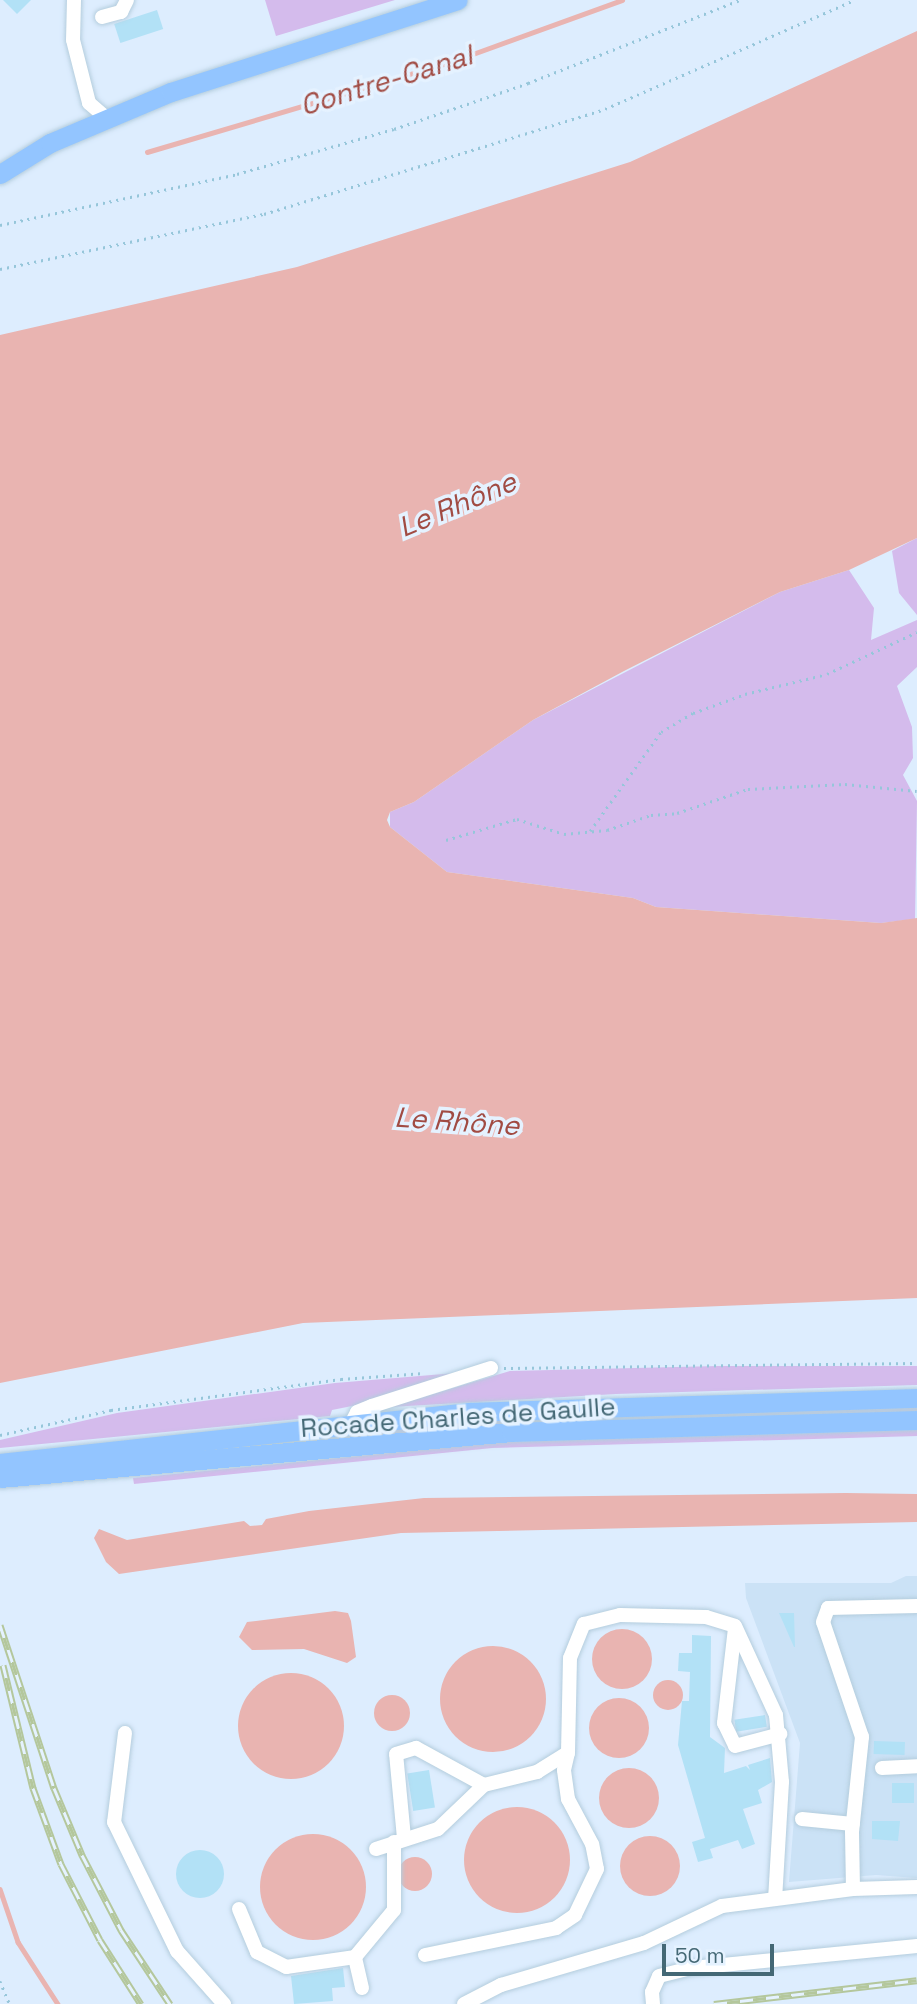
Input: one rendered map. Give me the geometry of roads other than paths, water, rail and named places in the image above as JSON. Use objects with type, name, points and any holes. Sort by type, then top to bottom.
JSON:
[{"type":"main road","points":[[0,174],[106,118],[171,92],[458,0]]},
{"type":"main road","name":"Rocade Charles de Gaulle","points":[[0,1463],[351,1424],[552,1407],[917,1398]]},
{"type":"main road","name":"Rocade Charles de Gaulle","points":[[0,1478],[511,1432],[917,1420]]},
{"type":"street","points":[[74,0],[73,40],[89,103],[106,118]]},
{"type":"street","points":[[102,17],[121,12],[127,0]]},
{"type":"street","points":[[351,1424],[357,1412],[491,1368]]},
{"type":"street","points":[[853,1889],[853,1824],[862,1737],[823,1622],[828,1608],[917,1606]]},
{"type":"street","points":[[425,1955],[556,1928],[575,1915],[597,1869],[592,1844],[568,1799],[564,1770],[568,1753],[570,1658],[584,1625],[620,1615],[706,1617],[736,1626],[762,1679],[780,1734],[775,1899]]},
{"type":"street","points":[[736,1626],[724,1723],[735,1746],[780,1734]]},
{"type":"street","points":[[125,1733],[114,1822],[177,1951],[224,2004]]},
{"type":"street","points":[[239,1909],[257,1952],[286,1967],[355,1957],[394,1910],[399,1840],[396,1754],[416,1748],[484,1784]]},
{"type":"street","points":[[376,1849],[438,1829],[484,1784],[537,1772],[568,1753]]},
{"type":"street","points":[[882,1768],[917,1766]]},
{"type":"street","points":[[802,1819],[853,1824]]},
{"type":"street","points":[[464,2004],[501,1985],[644,1943],[722,1906],[853,1889],[917,1887]]},
{"type":"street","points":[[653,2004],[652,1992],[659,1976],[692,1968],[917,1947]]},
{"type":"street","points":[[355,1957],[362,1988]]},
{"type":"water","name":"Le Rhône","points":[[917,31],[917,538],[849,570],[780,592],[624,671],[533,720],[414,802],[390,812],[387,820],[390,827],[447,872],[633,898],[656,907],[881,923],[917,918],[917,1298],[303,1323],[0,1383],[0,335],[297,267],[630,162]]},
{"type":"water","points":[[917,1494],[917,1522],[401,1533],[119,1574],[106,1562],[94,1538],[99,1529],[127,1540],[244,1521],[250,1526],[262,1525],[266,1519],[309,1511],[424,1498]]},
{"type":"water","points":[[335,1611],[348,1613],[351,1621],[356,1657],[347,1663],[304,1649],[252,1650],[239,1637],[247,1622]]},
{"type":"water","points":[[622,1629],[639,1634],[647,1642],[652,1659],[647,1676],[639,1684],[622,1689],[605,1684],[597,1676],[592,1659],[597,1642],[605,1634]]},
{"type":"water","points":[[493,1646],[513,1650],[531,1661],[542,1679],[546,1699],[542,1719],[531,1737],[513,1748],[493,1752],[473,1748],[455,1737],[444,1719],[440,1699],[444,1679],[455,1661],[473,1650]]},
{"type":"water","points":[[291,1673],[311,1677],[329,1688],[340,1706],[344,1726],[340,1746],[329,1764],[311,1775],[291,1779],[271,1775],[253,1764],[242,1746],[238,1726],[242,1706],[253,1688],[271,1677]]},
{"type":"water","points":[[668,1680],[679,1684],[683,1695],[679,1706],[668,1710],[657,1706],[653,1695],[657,1684]]},
{"type":"water","points":[[392,1695],[405,1700],[410,1713],[405,1726],[392,1731],[379,1726],[374,1713],[379,1700]]},
{"type":"water","points":[[619,1698],[636,1703],[644,1711],[649,1728],[644,1745],[636,1753],[619,1758],[602,1753],[594,1745],[589,1728],[594,1711],[602,1703]]},
{"type":"water","points":[[629,1768],[646,1773],[654,1781],[659,1798],[654,1815],[646,1823],[629,1828],[612,1823],[604,1815],[599,1798],[604,1781],[612,1773]]},
{"type":"water","points":[[517,1807],[537,1811],[555,1822],[566,1840],[570,1860],[566,1880],[555,1898],[537,1909],[517,1913],[497,1909],[479,1898],[468,1880],[464,1860],[468,1840],[479,1822],[497,1811]]},
{"type":"water","points":[[313,1834],[333,1838],[351,1849],[362,1867],[366,1887],[362,1907],[351,1925],[333,1936],[313,1940],[293,1936],[275,1925],[264,1907],[260,1887],[264,1867],[275,1849],[293,1838]]},
{"type":"water","points":[[650,1836],[667,1841],[675,1849],[680,1866],[675,1883],[667,1891],[650,1896],[633,1891],[625,1883],[620,1866],[625,1849],[633,1841]]},
{"type":"water","points":[[415,1857],[427,1862],[432,1874],[427,1886],[415,1891],[403,1886],[398,1874],[403,1862]]},
{"type":"waterway","name":"Contre-Canal","points":[[147,152],[448,63],[622,0]]},
{"type":"waterway","points":[[0,1889],[18,1942],[58,2004]]},
{"type":"railway","points":[[0,1625],[54,1788],[82,1855],[121,1930],[170,2004]]},
{"type":"railway","points":[[3,1665],[33,1788],[61,1864],[100,1940],[141,2004]]},
{"type":"railway","points":[[714,2004],[917,1980]]}]
